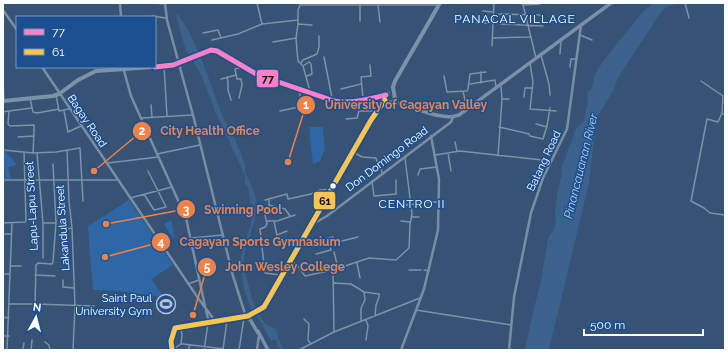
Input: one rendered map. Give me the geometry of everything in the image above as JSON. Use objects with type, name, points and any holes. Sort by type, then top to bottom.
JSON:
[{"type":"highway","points":[[387,99],[395,81],[440,4]]},
{"type":"highway","points":[[156,67],[180,63],[208,51],[214,50],[258,75],[332,101],[342,102],[378,98],[387,99],[394,96]]},
{"type":"highway","points":[[3,101],[58,94],[78,80],[93,72],[123,68]]},
{"type":"highway","points":[[394,96],[393,87],[395,81]]},
{"type":"highway","points":[[387,99],[392,93],[394,96]]},
{"type":"highway","points":[[378,98],[387,99]]},
{"type":"main road","points":[[120,3],[121,16]]},
{"type":"main road","points":[[165,3],[167,19],[180,63],[233,276],[248,316],[268,350]]},
{"type":"main road","points":[[387,99],[444,117],[453,117],[467,110],[611,3]]},
{"type":"main road","points":[[3,10],[4,14],[16,29]]},
{"type":"main road","name":"Batang Road","points":[[509,350],[516,291],[531,213],[540,186],[567,129],[582,25]]},
{"type":"main road","name":"Bagay Road","points":[[43,68],[58,94],[70,109],[188,284],[215,321]]},
{"type":"main road","points":[[123,68],[129,92],[186,218],[209,322]]},
{"type":"main road","points":[[394,96],[401,103]]},
{"type":"main road","points":[[261,309],[332,189],[371,119],[387,99]]},
{"type":"main road","points":[[378,110],[387,99]]},
{"type":"main road","name":"Don Domingo Road","points":[[310,225],[327,216],[372,180],[451,122],[453,117]]},
{"type":"main road","points":[[401,350],[421,297],[429,271],[438,230],[439,179],[438,167],[431,136]]},
{"type":"main road","points":[[172,350],[171,341],[174,329],[248,316],[264,307],[310,225]]},
{"type":"main road","points":[[257,350],[259,334]]},
{"type":"street","points":[[154,3],[165,3]]},
{"type":"street","points":[[257,3],[262,24]]},
{"type":"street","points":[[492,46],[494,3]]},
{"type":"street","points":[[513,3],[540,4]]},
{"type":"street","points":[[685,3],[689,18]]},
{"type":"street","points":[[310,93],[303,66],[298,61],[296,38],[298,10],[300,5],[351,4],[360,6],[440,4]]},
{"type":"street","points":[[522,4],[529,26],[536,59]]},
{"type":"street","points":[[378,5],[380,22]]},
{"type":"street","points":[[360,6],[360,21]]},
{"type":"street","points":[[483,11],[493,12]]},
{"type":"street","points":[[499,14],[543,15]]},
{"type":"street","points":[[156,17],[167,19]]},
{"type":"street","points":[[212,40],[242,33],[262,24],[298,20]]},
{"type":"street","points":[[476,23],[493,23]]},
{"type":"street","points":[[499,23],[543,26]]},
{"type":"street","points":[[298,24],[312,25]]},
{"type":"street","points":[[203,33],[218,30],[221,38]]},
{"type":"street","points":[[580,34],[592,40]]},
{"type":"street","points":[[301,64],[303,60],[315,56],[318,52],[318,36]]},
{"type":"street","points":[[492,38],[531,37]]},
{"type":"street","points":[[273,42],[296,38]]},
{"type":"street","points":[[560,54],[561,40]]},
{"type":"street","points":[[541,55],[549,84],[550,95]]},
{"type":"street","points":[[324,57],[332,101]]},
{"type":"street","points":[[306,77],[312,74],[309,58]]},
{"type":"street","points":[[570,67],[572,59],[577,59]]},
{"type":"street","points":[[303,66],[309,62]]},
{"type":"street","points":[[530,63],[533,82],[530,108],[556,111]]},
{"type":"street","points":[[363,100],[361,77],[371,76],[370,65]]},
{"type":"street","points":[[164,66],[167,116]]},
{"type":"street","points":[[239,98],[242,84],[241,80],[238,79],[236,75],[235,69],[242,67]]},
{"type":"street","points":[[481,72],[481,83]]},
{"type":"street","points":[[444,76],[447,92],[463,91],[468,90],[470,74],[486,72]]},
{"type":"street","points":[[222,79],[236,75]]},
{"type":"street","points":[[227,77],[228,90],[231,100]]},
{"type":"street","points":[[469,84],[494,80],[496,89]]},
{"type":"street","points":[[701,81],[723,96],[722,112],[718,122],[707,119],[691,201],[710,213],[725,215]]},
{"type":"street","points":[[3,83],[3,101]]},
{"type":"street","points":[[341,89],[361,84]]},
{"type":"street","points":[[498,156],[502,99],[501,85]]},
{"type":"street","points":[[524,97],[525,88],[532,88]]},
{"type":"street","points":[[299,89],[305,115]]},
{"type":"street","points":[[463,91],[467,110]]},
{"type":"street","points":[[58,94],[59,109]]},
{"type":"street","points":[[30,98],[33,112],[36,113],[59,109],[59,111],[70,109]]},
{"type":"street","points":[[502,99],[510,100]]},
{"type":"street","points":[[151,105],[152,117]]},
{"type":"street","points":[[280,111],[303,106]]},
{"type":"street","points":[[3,112],[32,108]]},
{"type":"street","points":[[346,119],[356,118],[359,110],[378,110]]},
{"type":"street","points":[[499,127],[516,130],[543,139],[547,128],[550,110]]},
{"type":"street","points":[[9,111],[8,124],[10,126],[34,125],[33,153]]},
{"type":"street","points":[[64,111],[68,132],[81,126]]},
{"type":"street","points":[[722,112],[725,115]]},
{"type":"street","points":[[140,118],[193,115]]},
{"type":"street","points":[[536,124],[547,128]]},
{"type":"street","points":[[18,137],[34,136]]},
{"type":"street","points":[[455,142],[457,151]]},
{"type":"street","points":[[106,164],[157,156],[201,145]]},
{"type":"street","points":[[3,150],[37,153],[56,152],[80,148],[83,201]]},
{"type":"street","name":"Lakandula Street","points":[[67,150],[75,306],[73,350]]},
{"type":"street","points":[[435,155],[457,151],[552,161]]},
{"type":"street","points":[[3,223],[26,221],[26,179],[24,152]]},
{"type":"street","points":[[353,152],[362,157],[376,158],[382,173]]},
{"type":"street","points":[[448,152],[451,171]]},
{"type":"street","name":"Lapu-Lapu Street","points":[[37,153],[43,223],[43,258]]},
{"type":"street","points":[[290,261],[297,264],[305,276],[333,270],[372,258],[396,260],[409,248],[410,222],[412,217],[405,156]]},
{"type":"street","points":[[35,304],[35,275],[37,264],[53,263],[56,223],[53,164]]},
{"type":"street","points":[[418,175],[420,169],[438,167]]},
{"type":"street","points":[[144,194],[154,210],[166,207],[148,171]]},
{"type":"street","points":[[110,180],[114,174]]},
{"type":"street","points":[[3,181],[26,179],[117,180]]},
{"type":"street","points":[[372,180],[374,196],[396,194],[396,180]]},
{"type":"street","points":[[130,198],[172,187]]},
{"type":"street","points":[[265,200],[287,194],[288,199],[314,193],[320,190],[332,189]]},
{"type":"street","points":[[269,199],[269,205],[265,215],[267,221],[266,226],[260,229],[265,273],[280,275]]},
{"type":"street","points":[[399,206],[439,202]]},
{"type":"street","points":[[269,205],[285,209],[290,216]]},
{"type":"street","points":[[267,221],[280,221],[295,215]]},
{"type":"street","points":[[412,217],[419,217]]},
{"type":"street","points":[[274,221],[279,246]]},
{"type":"street","points":[[401,221],[410,222]]},
{"type":"street","points":[[3,348],[7,349],[9,336],[9,274],[12,223]]},
{"type":"street","points":[[43,223],[56,223]]},
{"type":"street","points":[[65,238],[66,229],[72,228]]},
{"type":"street","points":[[277,235],[287,231]]},
{"type":"street","points":[[3,234],[11,234]]},
{"type":"street","points":[[191,238],[223,235]]},
{"type":"street","points":[[300,244],[332,237]]},
{"type":"street","points":[[330,244],[358,237]]},
{"type":"street","points":[[316,254],[331,250],[328,238]]},
{"type":"street","points":[[334,252],[338,268]]},
{"type":"street","points":[[357,262],[360,278]]},
{"type":"street","points":[[10,266],[21,266]]},
{"type":"street","points":[[333,270],[334,332]]},
{"type":"street","points":[[409,270],[429,271]]},
{"type":"street","points":[[3,274],[9,274]]},
{"type":"street","points":[[35,275],[55,276]]},
{"type":"street","points":[[63,280],[63,287],[74,288]]},
{"type":"street","points":[[188,284],[199,280]]},
{"type":"street","points":[[334,283],[353,285],[364,292],[380,295],[376,303],[375,316]]},
{"type":"street","points":[[361,322],[361,308],[365,300],[364,292]]},
{"type":"street","points":[[300,350],[334,332],[421,297]]},
{"type":"street","points":[[9,304],[94,306]]},
{"type":"street","points":[[416,310],[512,326]]},
{"type":"street","points":[[239,350],[248,316]]},
{"type":"street","points":[[3,317],[9,318]]},
{"type":"street","points":[[223,349],[227,319]]},
{"type":"street","points":[[304,319],[309,324],[308,340],[311,344]]},
{"type":"street","points":[[366,320],[368,326],[366,340]]},
{"type":"street","points":[[204,350],[209,322]]},
{"type":"street","points":[[181,327],[181,344]]},
{"type":"street","points":[[3,336],[9,336]]},
{"type":"street","points":[[31,350],[32,340]]},
{"type":"street","points":[[23,350],[24,342]]},
{"type":"street","points":[[45,342],[49,345],[50,350]]},
{"type":"street","points":[[172,350],[181,344],[234,350]]},
{"type":"street","points":[[188,350],[190,345]]},
{"type":"shaded area","points":[[309,127],[323,127],[325,150],[320,161],[313,164]]},
{"type":"shaded area","points":[[3,151],[5,151],[16,164],[8,167],[11,179],[6,179]]},
{"type":"shaded area","points":[[129,200],[173,265],[151,279],[164,297],[119,291],[93,290],[88,226]]},
{"type":"shaded area","points":[[171,220],[175,238],[173,238],[164,224]]},
{"type":"water","name":"Pinancauanan River","points":[[653,3],[680,3],[666,7],[659,15],[618,78],[613,91],[599,114],[596,123],[589,183],[549,350],[525,350],[541,281],[548,238],[554,229],[556,220],[555,214],[557,195],[562,176],[562,167],[576,129],[584,120],[588,102],[587,93],[592,88],[595,74],[607,56],[642,13]]},
{"type":"water","points":[[177,19],[182,20],[195,44],[225,121],[238,147],[245,165],[245,171],[256,198],[256,202],[252,204],[250,203],[248,186],[245,184],[245,176],[216,113],[201,75],[185,48]]},
{"type":"water","points":[[245,272],[253,302],[265,324],[276,329],[279,339],[271,341],[257,316],[251,309],[243,286],[242,273]]},
{"type":"waterway","points":[[178,16],[180,22]]},
{"type":"waterway","points":[[244,275],[242,268],[243,252],[253,222],[253,199]]},
{"type":"waterway","points":[[276,337],[282,350]]},
{"type":"transit line","name":"77","points":[[156,67],[173,65],[211,50],[217,51],[258,75],[334,101],[353,101],[386,95]]},
{"type":"transit line","name":"61","points":[[172,350],[171,341],[175,328],[248,316],[264,307],[371,120],[385,100]]},
{"type":"place","name":"University of Cagayan Valley","points":[[288,162]]},
{"type":"place","name":"City Health Office","points":[[94,171]]},
{"type":"place","name":"Swiming Pool","points":[[106,224]]},
{"type":"place","name":"Cagayan Sports Gymnasium","points":[[105,257]]},
{"type":"place","name":"Saint Paul University Gym","points":[[166,304]]},
{"type":"place","name":"John Wesley College","points":[[193,315]]},
{"type":"district","name":"PANACAL VILLAGE","points":[[515,19]]},
{"type":"district","name":"CENTRO II","points":[[412,204]]}]
